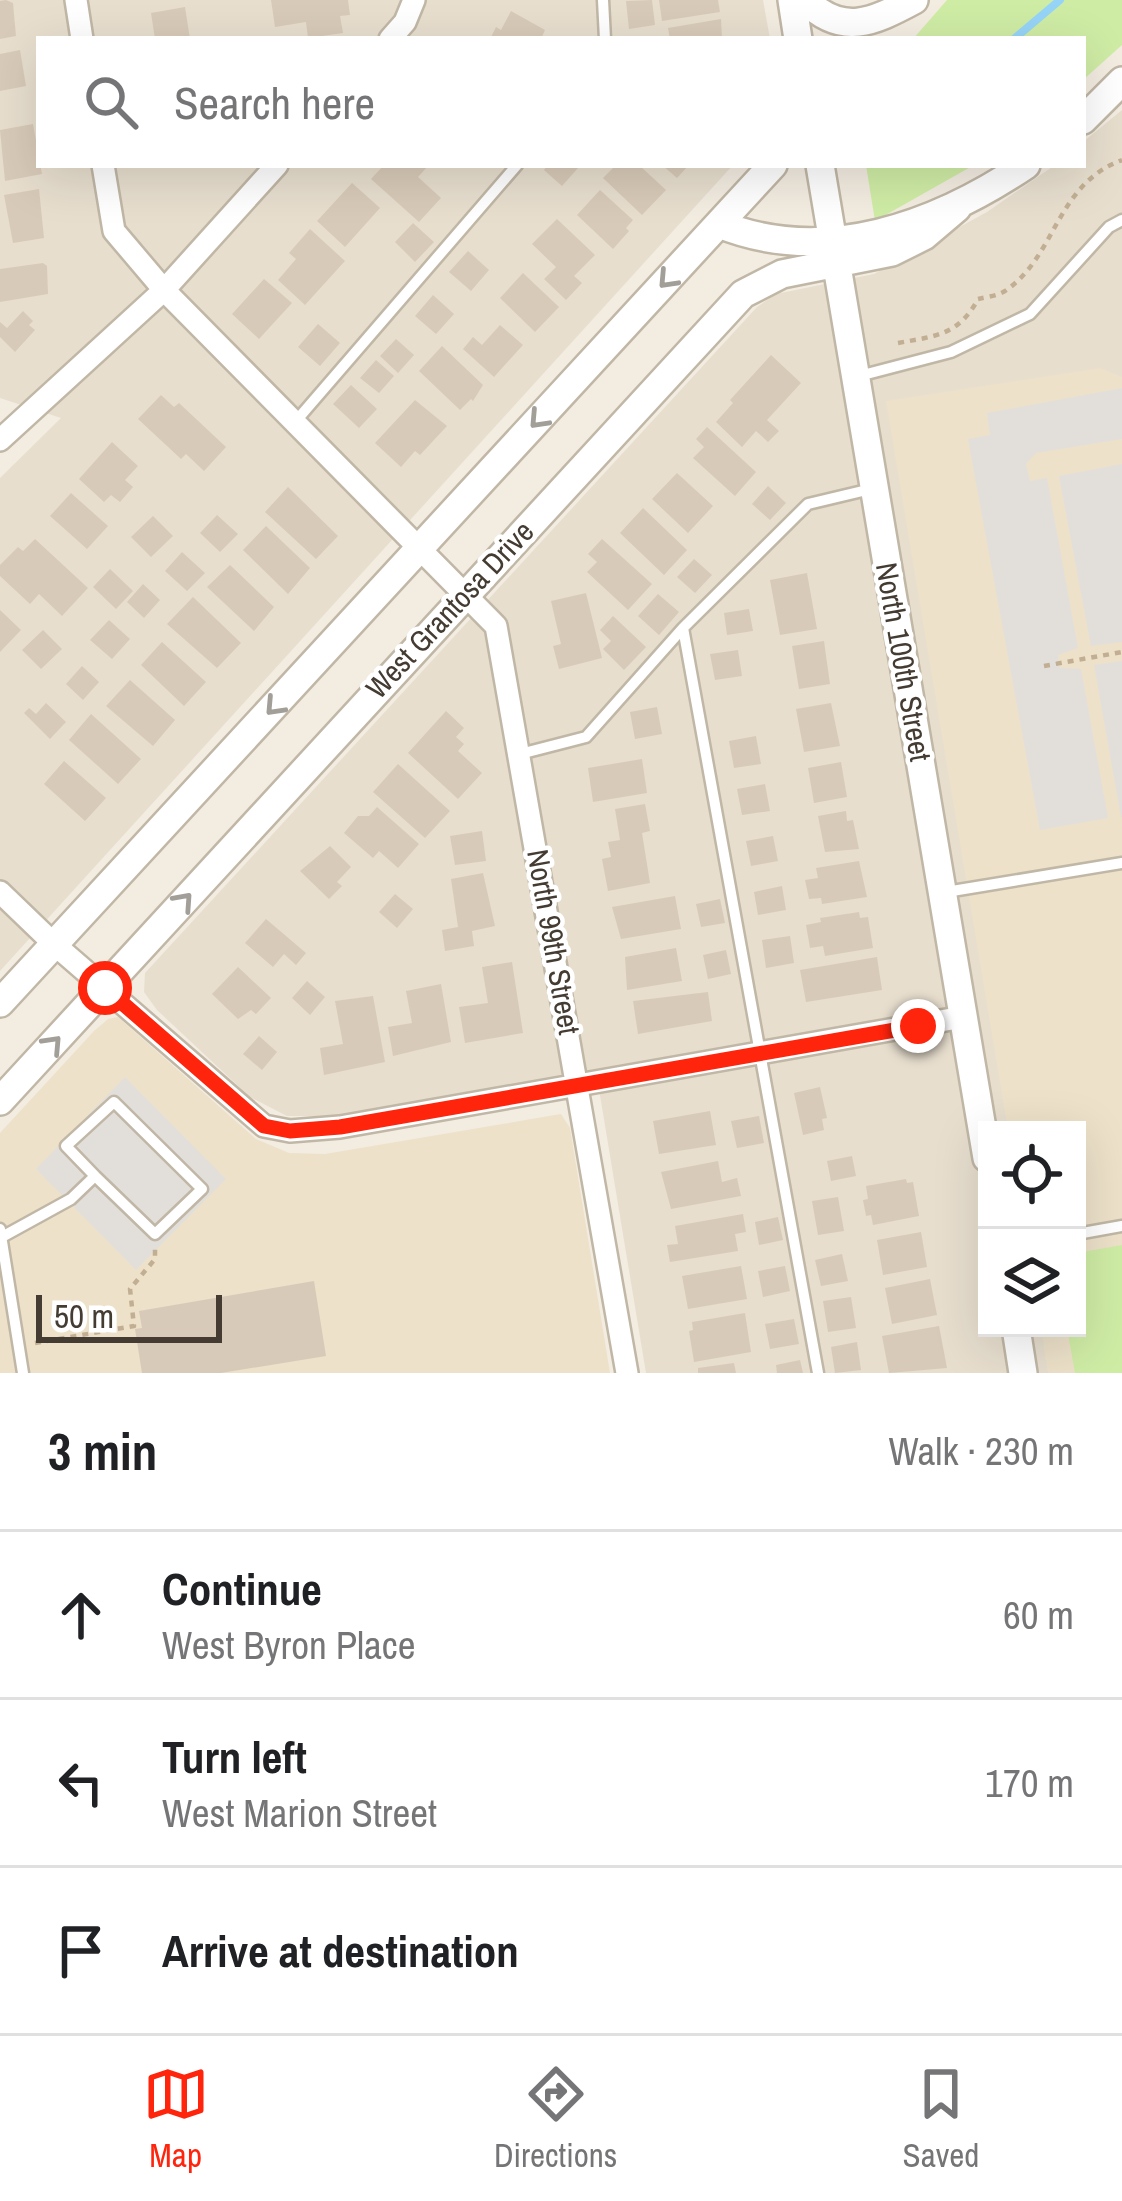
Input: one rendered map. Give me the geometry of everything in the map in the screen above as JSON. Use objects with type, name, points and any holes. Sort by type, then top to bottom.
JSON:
[{"type":"street","points":[[76,0],[82,36]]},
{"type":"street","points":[[398,31],[414,0]]},
{"type":"street","points":[[792,0],[798,36]]},
{"type":"street","points":[[805,0],[819,14],[840,24],[873,19],[918,0]]},
{"type":"street","points":[[888,36],[918,0]]},
{"type":"street","points":[[1086,117],[1122,81]]},
{"type":"street","name":"North 99th Street","points":[[104,168],[114,231],[164,290],[496,626],[627,1373]]},
{"type":"street","points":[[4,431],[164,290],[274,168]]},
{"type":"street","points":[[0,1003],[770,168]]},
{"type":"street","name":"North 100th Street","points":[[820,168],[981,1121]]},
{"type":"street","name":"West Grantosa Drive","points":[[0,1101],[743,294],[834,251],[957,208],[1021,168]]},
{"type":"street","name":"West Grantosa Drive","points":[[719,224],[834,251]]},
{"type":"street","points":[[0,892],[264,1126],[290,1131],[340,1127],[761,1056],[963,1017]]},
{"type":"street","points":[[1017,1337],[1023,1373]]},
{"type":"lane","points":[[603,0],[605,36]]},
{"type":"lane","points":[[295,422],[514,168]]},
{"type":"lane","points":[[855,376],[951,352],[1030,314],[1109,227],[1122,220]]},
{"type":"lane","points":[[519,754],[586,737],[683,628],[808,504],[874,488]]},
{"type":"lane","points":[[683,628],[818,1373]]},
{"type":"lane","points":[[942,893],[1122,863]]},
{"type":"lane","points":[[114,1102],[202,1189],[155,1234],[95,1176],[66,1146],[114,1102]]},
{"type":"lane","points":[[0,1238],[71,1199],[95,1176]]},
{"type":"lane","points":[[1086,1232],[1122,1226]]},
{"type":"lane","points":[[0,1229],[23,1373]]},
{"type":"path","points":[[898,343],[952,329],[969,317],[977,299],[1004,292],[1035,259],[1078,189],[1122,160]]},
{"type":"path","points":[[1044,666],[1122,652]]},
{"type":"path","points":[[19,1346],[134,1326],[130,1289],[155,1259],[155,1234]]},
{"type":"shaded area","points":[[0,0],[763,0],[769,36],[36,36],[36,168],[730,168],[0,971],[0,478],[61,418],[0,398]]},
{"type":"shaded area","points":[[1122,110],[1122,1373],[646,1373],[596,1071],[348,1116],[287,1116],[250,1097],[157,1010],[144,992],[145,973],[757,307],[776,294],[874,274],[987,212],[1051,168],[1086,168],[1086,140]]},
{"type":"shaded area","points":[[1100,368],[1122,377],[1122,1373],[1048,1373],[1042,1337],[1086,1337],[1086,1121],[1006,1121],[886,401]]},
{"type":"shaded area","points":[[1122,388],[1122,439],[1036,453],[1026,464],[1030,481],[1047,478],[1078,648],[1058,655],[1060,668],[1081,669],[1108,818],[1040,830],[968,439],[990,435],[987,413]]},
{"type":"shaded area","points":[[1122,464],[1122,642],[1091,646],[1059,476]]},
{"type":"shaded area","points":[[1122,661],[1122,817],[1121,817],[1094,665]]},
{"type":"shaded area","points":[[118,1017],[256,1139],[289,1153],[325,1154],[561,1114],[570,1128],[610,1373],[0,1373],[0,1133],[94,1031]]},
{"type":"shaded area","points":[[125,1077],[226,1179],[136,1270],[36,1169]]},
{"type":"green space","points":[[947,0],[1122,0],[1122,45],[1086,77],[1086,36],[916,36]]},
{"type":"green space","points":[[866,168],[969,168],[875,221]]},
{"type":"green space","points":[[1122,1245],[1122,1373],[1075,1373],[1069,1337],[1086,1337],[1086,1251]]},
{"type":"building","points":[[271,0],[348,0],[350,15],[340,16],[343,33],[308,36],[306,22],[275,27]]},
{"type":"building","points":[[652,0],[655,25],[629,29],[626,1]]},
{"type":"building","points":[[659,0],[718,0],[720,12],[662,21]]},
{"type":"building","points":[[0,1],[13,3],[16,36],[0,39]]},
{"type":"building","points":[[185,7],[190,36],[155,36],[151,13]]},
{"type":"building","points":[[511,11],[545,30],[542,36],[492,36],[496,27],[501,30]]},
{"type":"building","points":[[721,19],[722,36],[669,36],[668,28]]},
{"type":"building","points":[[20,50],[26,86],[0,91],[0,54]]},
{"type":"building","points":[[33,124],[36,168],[42,174],[5,181],[0,130]]},
{"type":"building","points":[[381,168],[426,168],[418,177],[441,198],[419,222],[371,179]]},
{"type":"building","points":[[546,168],[578,168],[562,186]]},
{"type":"building","points":[[613,168],[642,168],[666,190],[642,215],[603,178]]},
{"type":"building","points":[[665,168],[686,168],[677,178]]},
{"type":"building","points":[[352,183],[380,208],[345,247],[317,221]]},
{"type":"building","points":[[39,189],[44,238],[13,243],[4,195]]},
{"type":"building","points":[[600,190],[633,220],[613,249],[577,215]]},
{"type":"building","points":[[557,219],[595,255],[574,276],[582,283],[566,300],[544,279],[556,267],[532,244]]},
{"type":"building","points":[[413,223],[434,242],[415,262],[395,242]]},
{"type":"building","points":[[310,229],[345,261],[305,305],[278,280],[296,259],[289,253]]},
{"type":"building","points":[[468,251],[489,270],[471,291],[449,272]]},
{"type":"building","points":[[43,263],[48,294],[0,302],[0,269]]},
{"type":"building","points":[[523,273],[559,307],[535,332],[500,298]]},
{"type":"building","points":[[264,279],[292,303],[259,339],[232,314]]},
{"type":"building","points":[[433,295],[454,314],[436,334],[415,316]]},
{"type":"building","points":[[23,311],[35,330],[15,352],[0,337],[0,322],[7,328]]},
{"type":"building","points":[[318,324],[340,343],[320,366],[298,347]]},
{"type":"building","points":[[500,325],[523,345],[494,377],[463,349],[473,337],[482,345]]},
{"type":"building","points":[[396,339],[414,355],[398,373],[380,356]]},
{"type":"building","points":[[442,346],[483,385],[460,410],[419,371]]},
{"type":"building","points":[[771,355],[801,383],[767,420],[779,431],[768,442],[756,431],[742,447],[716,422]]},
{"type":"building","points":[[376,360],[394,376],[379,393],[360,378]]},
{"type":"building","points":[[351,385],[377,409],[359,428],[333,404]]},
{"type":"building","points":[[161,395],[174,407],[179,403],[226,447],[204,471],[186,454],[181,459],[138,419]]},
{"type":"building","points":[[415,400],[447,426],[420,455],[415,451],[401,467],[375,443]]},
{"type":"building","points":[[707,427],[756,472],[735,496],[693,458],[704,447],[696,439]]},
{"type":"building","points":[[112,442],[138,466],[125,480],[133,487],[120,502],[111,495],[104,502],[79,479]]},
{"type":"building","points":[[677,473],[713,506],[688,533],[652,499]]},
{"type":"building","points":[[768,486],[786,503],[770,520],[752,504]]},
{"type":"building","points":[[288,487],[338,536],[316,559],[265,512]]},
{"type":"building","points":[[71,493],[108,526],[87,549],[50,516]]},
{"type":"building","points":[[643,508],[687,550],[664,575],[620,533]]},
{"type":"building","points":[[217,515],[238,534],[220,552],[200,533]]},
{"type":"building","points":[[153,516],[173,536],[151,557],[131,537]]},
{"type":"building","points":[[266,526],[310,568],[288,594],[243,550]]},
{"type":"building","points":[[35,539],[88,588],[62,616],[39,594],[30,604],[0,576],[0,565],[18,547],[23,551]]},
{"type":"building","points":[[602,539],[652,584],[628,610],[587,572],[597,562],[588,554]]},
{"type":"building","points":[[182,552],[205,573],[187,591],[165,571]]},
{"type":"building","points":[[694,559],[712,575],[695,593],[677,577]]},
{"type":"building","points":[[230,565],[274,607],[254,631],[207,587]]},
{"type":"building","points":[[110,569],[133,591],[116,609],[93,587]]},
{"type":"building","points":[[807,573],[817,629],[780,635],[770,580]]},
{"type":"building","points":[[143,584],[160,600],[144,618],[127,602]]},
{"type":"building","points":[[586,593],[602,658],[559,669],[553,646],[561,644],[551,601]]},
{"type":"building","points":[[658,594],[679,612],[659,635],[638,616]]},
{"type":"building","points":[[193,597],[241,643],[217,668],[167,624]]},
{"type":"building","points":[[749,609],[753,631],[727,635],[724,613]]},
{"type":"building","points":[[0,610],[21,630],[0,652]]},
{"type":"building","points":[[613,616],[646,647],[624,670],[603,649],[611,641],[600,630]]},
{"type":"building","points":[[109,620],[130,639],[112,659],[90,640]]},
{"type":"building","points":[[43,630],[62,649],[41,669],[22,650]]},
{"type":"building","points":[[824,641],[830,684],[799,689],[792,646]]},
{"type":"building","points":[[162,642],[206,682],[184,706],[141,665]]},
{"type":"building","points":[[738,650],[742,676],[715,680],[710,654]]},
{"type":"building","points":[[82,666],[99,682],[83,700],[66,684]]},
{"type":"building","points":[[130,680],[175,720],[153,746],[106,706]]},
{"type":"building","points":[[46,703],[66,722],[50,739],[24,713],[29,708],[36,714]]},
{"type":"building","points":[[831,703],[840,746],[804,752],[796,709]]},
{"type":"building","points":[[657,707],[662,734],[635,739],[630,712]]},
{"type":"building","points":[[446,711],[464,728],[456,737],[464,744],[458,751],[482,773],[458,799],[408,753]]},
{"type":"building","points":[[91,714],[141,759],[118,784],[69,740]]},
{"type":"building","points":[[756,736],[761,764],[734,768],[729,741]]},
{"type":"building","points":[[642,759],[647,793],[593,802],[588,768]]},
{"type":"building","points":[[64,761],[106,798],[85,821],[44,784]]},
{"type":"building","points":[[841,762],[847,797],[814,803],[808,768]]},
{"type":"building","points":[[398,764],[450,811],[425,838],[373,792]]},
{"type":"building","points":[[765,784],[770,811],[742,815],[737,789]]},
{"type":"building","points":[[645,804],[650,831],[642,833],[650,883],[608,891],[602,859],[611,857],[608,842],[620,840],[615,809]]},
{"type":"building","points":[[377,807],[419,844],[398,868],[379,851],[373,858],[344,833],[358,816],[369,816]]},
{"type":"building","points":[[846,811],[847,821],[853,820],[859,849],[825,852],[818,816]]},
{"type":"building","points":[[482,831],[486,861],[455,865],[450,836]]},
{"type":"building","points":[[773,836],[778,861],[751,866],[746,841]]},
{"type":"building","points":[[330,846],[351,867],[329,899],[300,871]]},
{"type":"building","points":[[859,861],[867,897],[822,904],[821,898],[809,899],[805,880],[818,878],[816,868]]},
{"type":"building","points":[[483,873],[495,926],[472,931],[474,946],[445,951],[442,930],[458,927],[451,879]]},
{"type":"building","points":[[782,886],[786,910],[758,915],[754,892]]},
{"type":"building","points":[[395,894],[413,909],[397,928],[379,912]]},
{"type":"building","points":[[675,896],[681,929],[621,939],[612,907]]},
{"type":"building","points":[[720,899],[725,923],[701,927],[696,904]]},
{"type":"building","points":[[859,912],[860,918],[868,917],[873,948],[825,956],[823,946],[810,948],[806,925]]},
{"type":"building","points":[[266,919],[306,953],[296,965],[284,954],[273,967],[245,943]]},
{"type":"building","points":[[790,936],[794,963],[766,968],[762,940]]},
{"type":"building","points":[[676,948],[682,981],[627,990],[625,957]]},
{"type":"building","points":[[726,950],[731,974],[708,979],[703,955]]},
{"type":"building","points":[[877,957],[882,990],[806,1002],[800,970]]},
{"type":"building","points":[[512,962],[523,1033],[465,1043],[459,1007],[488,1003],[482,967]]},
{"type":"building","points":[[238,967],[271,998],[256,1014],[251,1010],[238,1019],[212,994]]},
{"type":"building","points":[[307,981],[325,997],[310,1015],[292,998]]},
{"type":"building","points":[[441,984],[451,1042],[393,1056],[388,1027],[412,1023],[406,991]]},
{"type":"building","points":[[708,992],[712,1021],[638,1034],[633,1001]]},
{"type":"building","points":[[373,996],[385,1062],[324,1075],[320,1048],[343,1044],[335,1001]]},
{"type":"building","points":[[259,1036],[277,1052],[262,1070],[243,1054]]},
{"type":"building","points":[[820,1087],[827,1118],[822,1119],[824,1130],[803,1135],[794,1093]]},
{"type":"building","points":[[710,1111],[716,1145],[659,1154],[653,1121]]},
{"type":"building","points":[[759,1116],[764,1143],[737,1148],[731,1121]]},
{"type":"building","points":[[852,1156],[856,1176],[831,1181],[827,1161]]},
{"type":"building","points":[[718,1161],[722,1182],[737,1178],[741,1196],[671,1209],[661,1172]]},
{"type":"building","points":[[913,1182],[919,1216],[873,1225],[863,1200],[868,1199],[866,1186]]},
{"type":"building","points":[[838,1197],[844,1231],[818,1235],[812,1201]]},
{"type":"building","points":[[743,1214],[746,1232],[735,1234],[738,1251],[670,1262],[667,1245],[678,1244],[675,1226]]},
{"type":"building","points":[[778,1217],[783,1240],[759,1245],[755,1222]]},
{"type":"building","points":[[921,1232],[927,1267],[883,1275],[877,1240]]},
{"type":"building","points":[[842,1254],[848,1281],[821,1286],[815,1260]]},
{"type":"building","points":[[741,1266],[747,1299],[688,1309],[682,1276]]},
{"type":"building","points":[[785,1266],[790,1291],[763,1297],[758,1271]]},
{"type":"building","points":[[930,1279],[937,1315],[892,1324],[885,1288]]},
{"type":"building","points":[[314,1281],[326,1356],[221,1373],[142,1373],[135,1329],[142,1328],[139,1311]]},
{"type":"building","points":[[851,1297],[856,1328],[828,1332],[823,1301]]},
{"type":"building","points":[[745,1313],[751,1352],[694,1362],[692,1322]]},
{"type":"building","points":[[794,1319],[799,1344],[770,1349],[765,1324]]},
{"type":"building","points":[[939,1326],[947,1368],[889,1373],[882,1336]]},
{"type":"building","points":[[857,1342],[861,1370],[835,1373],[831,1347]]},
{"type":"building","points":[[800,1360],[803,1373],[777,1373],[776,1365]]},
{"type":"building","points":[[734,1363],[736,1373],[698,1373],[698,1368]]},
{"type":"waterway","points":[[1018,36],[1060,0]]},
{"type":"route","points":[[105,988],[264,1126],[290,1131],[340,1127],[918,1026]]}]
